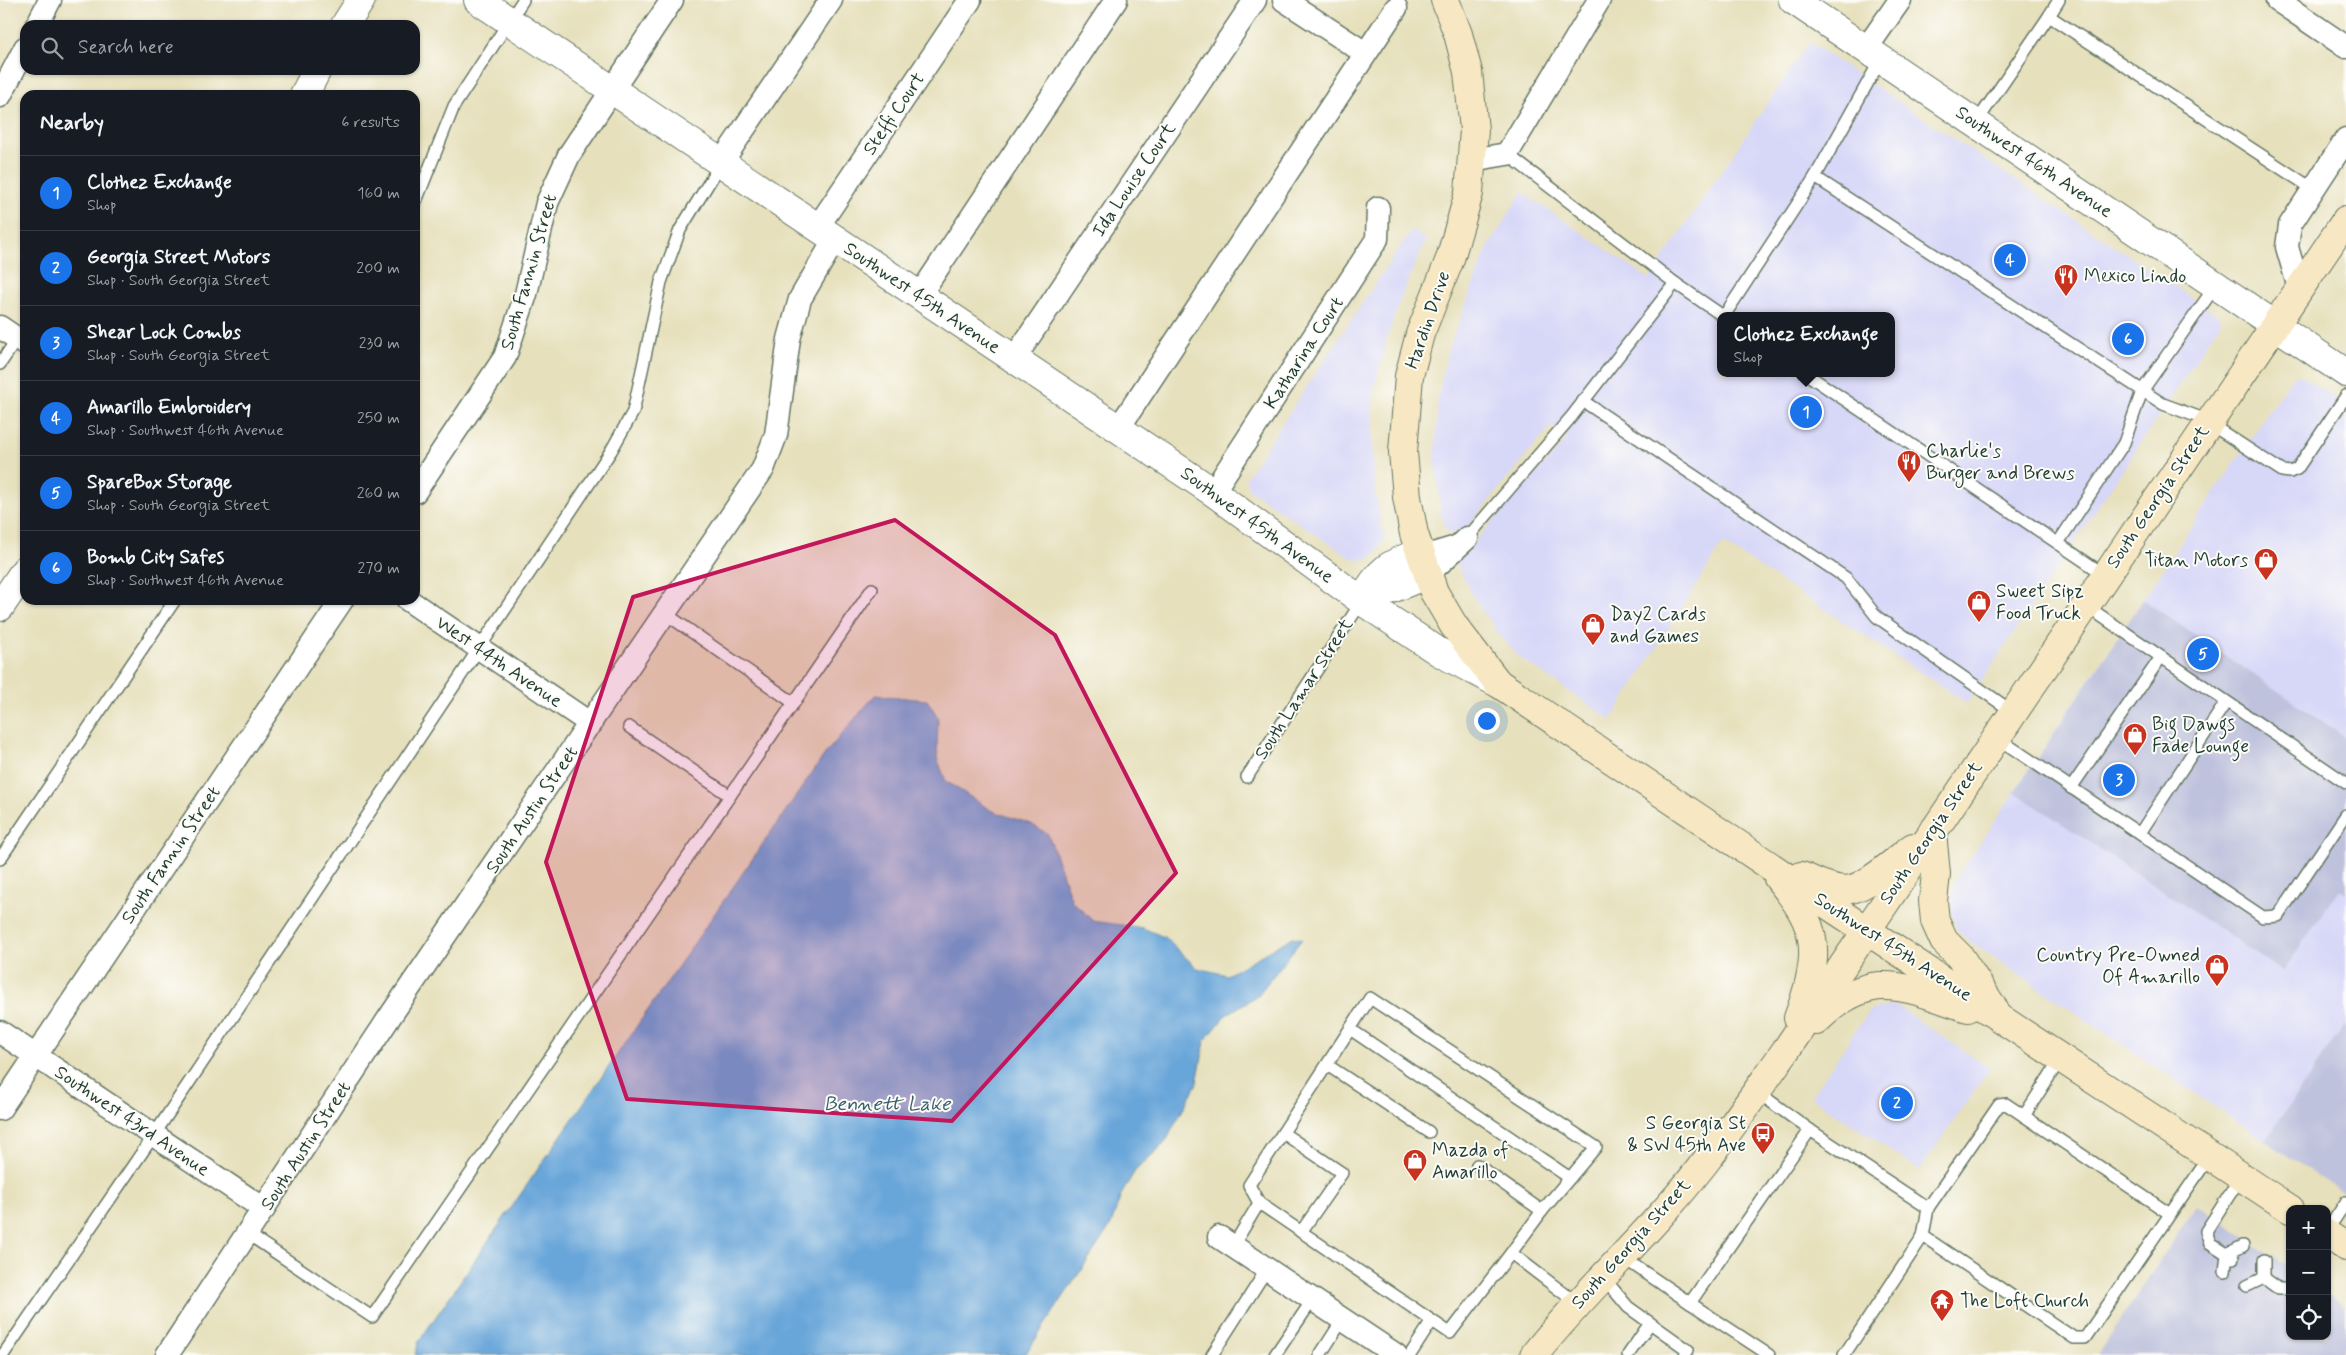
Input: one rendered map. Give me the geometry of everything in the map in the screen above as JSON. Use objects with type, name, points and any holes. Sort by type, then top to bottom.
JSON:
[{"type":"main road","name":"Hardin Drive","points":[[1444,0],[1458,34],[1468,72],[1474,130],[1469,193],[1458,237],[1420,334],[1409,376],[1403,452],[1407,497],[1414,534],[1434,592],[1454,626],[1498,683]]},
{"type":"main road","name":"South Georgia Street","points":[[1534,1355],[1578,1304],[1668,1207],[1721,1141],[1786,1050],[2299,288],[2342,231]]},
{"type":"main road","name":"Southwest 45th Avenue","points":[[1498,683],[1866,930],[2286,1206]]},
{"type":"main road","points":[[1768,864],[1831,887],[1850,890],[1868,881],[1932,832]]},
{"type":"main road","points":[[1932,832],[1936,874],[1933,902],[1935,921],[1944,941],[1960,957],[2001,1018]]},
{"type":"main road","points":[[1768,864],[1797,902],[1812,934],[1812,959],[1805,999],[1786,1050]]},
{"type":"main road","points":[[1786,1050],[1827,1010],[1846,996],[1852,992],[1877,986],[1891,985],[2001,1018]]},
{"type":"main road","points":[[2331,1235],[2346,1247]]},
{"type":"street","points":[[40,20],[50,0]]},
{"type":"street","points":[[348,20],[361,0]]},
{"type":"street","name":"Southwest 45th Avenue","points":[[478,0],[516,10],[612,90],[1213,492],[1362,601],[1439,652],[1498,683]]},
{"type":"street","name":"South Fannin Street","points":[[420,484],[505,357],[526,294],[547,202],[569,155],[672,0]]},
{"type":"street","points":[[721,163],[831,0]]},
{"type":"street","name":"Steffi Court","points":[[826,234],[970,0]]},
{"type":"street","points":[[919,296],[1116,0]]},
{"type":"street","name":"Ida Louise Court","points":[[1014,359],[1255,0]]},
{"type":"street","points":[[1284,0],[1365,53]]},
{"type":"street","points":[[1471,160],[1507,154],[1599,0]]},
{"type":"street","name":"Southwest 46th Avenue","points":[[1793,0],[2346,373]]},
{"type":"street","points":[[1874,54],[1900,0]]},
{"type":"street","points":[[2277,0],[2346,46]]},
{"type":"street","points":[[1118,429],[1396,8]]},
{"type":"street","points":[[0,96],[20,58]]},
{"type":"street","points":[[307,90],[314,75]]},
{"type":"street","points":[[2299,288],[2287,248],[2290,225],[2346,139]]},
{"type":"street","name":"Katharina Court","points":[[1213,492],[1377,238],[1378,208]]},
{"type":"street","name":"South Austin Street","points":[[167,1355],[391,1016],[763,469],[776,435],[789,339],[800,299],[826,234]]},
{"type":"street","points":[[1362,601],[1467,538]]},
{"type":"street","points":[[1312,564],[1344,577],[1359,578],[1380,571],[1394,562],[1424,563]]},
{"type":"street","points":[[1362,601],[1380,571]]},
{"type":"street","points":[[0,607],[20,577]]},
{"type":"street","name":"South Fannin Street","points":[[0,1109],[339,605]]},
{"type":"street","name":"West 44th Avenue","points":[[415,605],[591,724]]},
{"type":"street","name":"Southwest 43rd Avenue","points":[[0,1032],[264,1209]]},
{"type":"street","points":[[1226,1242],[1396,1355]]},
{"type":"lane","points":[[1976,123],[2059,0]]},
{"type":"lane","points":[[420,191],[454,106],[516,10]]},
{"type":"lane","points":[[2049,16],[2313,189]]},
{"type":"lane","points":[[1726,312],[1815,177],[1874,54]]},
{"type":"lane","points":[[1507,154],[1675,283],[1717,312]]},
{"type":"lane","points":[[3,1355],[154,1135],[611,451],[633,412],[661,282],[680,230],[721,163]]},
{"type":"lane","points":[[1815,177],[2142,391],[2163,404],[2208,422],[2282,471],[2290,472],[2297,469],[2346,396]]},
{"type":"lane","points":[[1467,538],[1583,401],[1675,283]]},
{"type":"lane","points":[[2058,543],[2124,443],[2142,391],[2216,285]]},
{"type":"lane","points":[[0,364],[14,337]]},
{"type":"lane","points":[[1811,377],[2105,575]]},
{"type":"lane","points":[[1583,401],[1846,578],[1877,617],[2013,712]]},
{"type":"lane","points":[[248,1234],[372,1317],[872,589]]},
{"type":"lane","name":"South Lamar Street","points":[[1247,777],[1362,601]]},
{"type":"lane","points":[[0,859],[172,605]]},
{"type":"lane","points":[[2084,605],[2346,783]]},
{"type":"lane","points":[[666,614],[794,703]]},
{"type":"lane","points":[[2071,788],[2161,657]]},
{"type":"lane","points":[[2140,833],[2226,702]]},
{"type":"lane","points":[[629,727],[730,796]]},
{"type":"lane","points":[[1996,737],[2263,917],[2278,916],[2346,815]]},
{"type":"lane","points":[[1370,998],[1596,1147],[1542,1211],[1450,1333],[1259,1203],[1249,1185],[1327,1065],[1370,998]]},
{"type":"lane","points":[[1350,1029],[1570,1178]]},
{"type":"lane","points":[[2024,1116],[2061,1058]]},
{"type":"lane","points":[[1327,1065],[1429,1132]]},
{"type":"lane","points":[[1756,1091],[1810,1130],[1928,1208]]},
{"type":"lane","points":[[1844,1355],[1923,1236],[1928,1208],[1999,1105],[2006,1104],[2170,1214]]},
{"type":"lane","points":[[1690,1303],[1810,1130]]},
{"type":"lane","points":[[1282,1133],[1342,1173],[1301,1232]]},
{"type":"lane","points":[[1923,1236],[2074,1338],[2085,1338],[2210,1156]]},
{"type":"lane","points":[[1477,1165],[1542,1211]]},
{"type":"lane","points":[[2231,1256],[2210,1243],[2206,1232],[2241,1177]]},
{"type":"lane","points":[[2331,1226],[2346,1202]]},
{"type":"lane","points":[[1226,1242],[1259,1203]]},
{"type":"lane","points":[[2225,1272],[2231,1256],[2243,1246]]},
{"type":"lane","points":[[1511,1253],[1578,1304]]},
{"type":"lane","points":[[1622,1257],[1769,1355]]},
{"type":"lane","points":[[2247,1286],[2260,1275],[2264,1260]]},
{"type":"lane","points":[[1212,1355],[1267,1269]]},
{"type":"lane","points":[[2260,1275],[2279,1288],[2286,1289]]},
{"type":"lane","points":[[1603,1277],[1628,1307],[1690,1353]]},
{"type":"lane","points":[[1275,1355],[1313,1299]]},
{"type":"lane","points":[[1320,1355],[1343,1319]]},
{"type":"lane","points":[[1410,1355],[1432,1322]]},
{"type":"lane","points":[[1628,1355],[1650,1323]]},
{"type":"highlighted area","points":[[895,520],[1055,635],[1176,873],[952,1121],[627,1099],[546,862],[633,597]]},
{"type":"shaded area","points":[[1809,42],[2219,316],[2220,324],[1967,703],[1723,543],[1611,720],[1520,658],[1499,635],[1474,598],[1456,562],[1568,438],[1551,426],[1462,533],[1448,533],[1441,515],[1435,458],[1438,396],[1447,353],[1488,247],[1522,192],[1649,279]]},
{"type":"shaded area","points":[[1412,229],[1426,240],[1401,297],[1387,338],[1373,394],[1372,442],[1375,491],[1384,538],[1378,551],[1367,560],[1353,559],[1248,489],[1246,478]]},
{"type":"shaded area","points":[[2296,375],[2302,376],[2346,405],[2346,737],[2237,664],[2339,888],[2346,893],[2346,1023],[2265,1141],[1968,940],[1957,930],[1952,913],[1952,897],[1956,879],[2290,380]]},
{"type":"shaded area","points":[[2143,600],[2346,737],[2346,893],[2339,889],[2283,972],[2015,792]]},
{"type":"shaded area","points":[[1895,1005],[1990,1068],[1920,1170],[1811,1097],[1869,1011]]},
{"type":"shaded area","points":[[2346,1023],[2346,1195],[2265,1141]]},
{"type":"shaded area","points":[[2197,1205],[2286,1266],[2286,1340],[2331,1340],[2331,1297],[2346,1307],[2346,1344],[2339,1355],[2097,1355]]},
{"type":"water","name":"Bennett Lake","points":[[875,695],[927,700],[938,717],[937,758],[946,781],[992,811],[1031,824],[1048,834],[1072,901],[1093,921],[1143,928],[1164,937],[1197,968],[1227,975],[1293,937],[1302,939],[1258,995],[1226,1015],[1205,1041],[1197,1083],[1165,1143],[1135,1171],[1121,1195],[1111,1225],[1025,1355],[415,1355],[419,1341],[825,754]]},
{"type":"place","name":"Amarillo Embroidery","points":[[2010,260]]},
{"type":"place","name":"Mexico Lindo","points":[[2066,297]]},
{"type":"place","name":"Bomb City Safes","points":[[2128,339]]},
{"type":"place","name":"Clothez Exchange","points":[[1806,412]]},
{"type":"place","name":"Charlie's Burger and Brews","points":[[1909,483]]},
{"type":"place","name":"Titan Motors","points":[[2266,581]]},
{"type":"place","name":"Sweet Sipz Food Truck","points":[[1979,623]]},
{"type":"place","name":"Day2 Cards and Games","points":[[1593,646]]},
{"type":"place","name":"SpareBox Storage","points":[[2203,654]]},
{"type":"place","name":"Big Dawgs Fade Lounge","points":[[2135,756]]},
{"type":"place","name":"Shear Lock Combs","points":[[2119,780]]},
{"type":"place","name":"Country Pre-Owned Of Amarillo","points":[[2217,987]]},
{"type":"place","name":"Georgia Street Motors","points":[[1897,1103]]},
{"type":"place","name":"S Georgia St & SW 45th Ave","points":[[1763,1155]]},
{"type":"place","name":"Mazda of Amarillo","points":[[1415,1182]]},
{"type":"place","name":"The Loft Church","points":[[1942,1322]]}]
